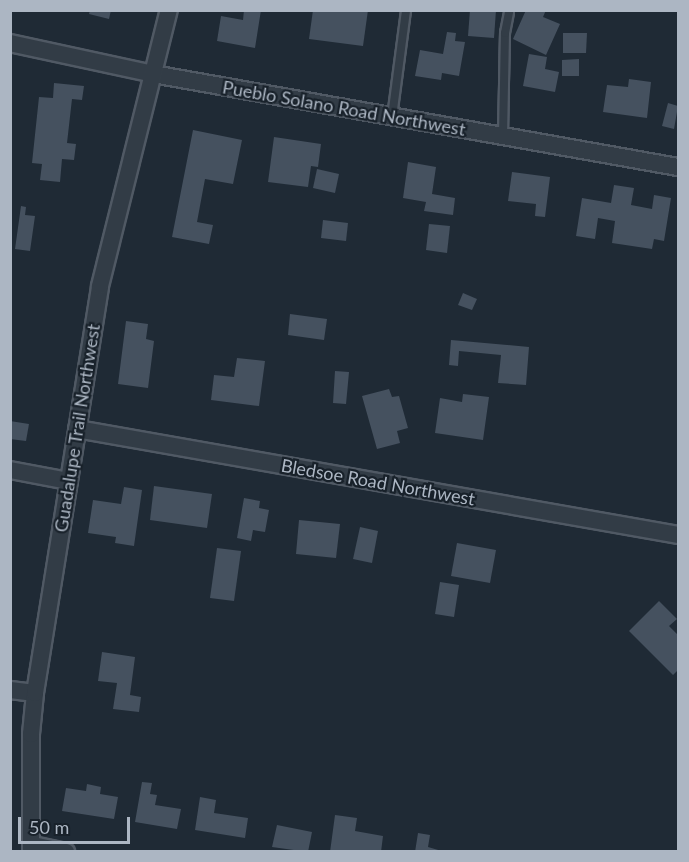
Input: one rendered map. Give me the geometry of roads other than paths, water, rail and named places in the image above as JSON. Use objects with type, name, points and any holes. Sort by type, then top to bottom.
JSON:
[{"type":"street","name":"Guadalupe Trail Northwest","points":[[32,848],[31,744],[35,693],[100,286],[169,10]]},
{"type":"street","name":"Pueblo Solano Road Northwest","points":[[10,43],[153,74],[678,167]]},
{"type":"street","name":"Bledsoe Road Northwest","points":[[77,429],[678,535]]},
{"type":"street","points":[[10,470],[69,481]]},
{"type":"street","points":[[10,690],[35,693]]},
{"type":"street","points":[[32,848],[66,852]]},
{"type":"lane","points":[[392,117],[406,10]]},
{"type":"lane","points":[[503,136],[505,33],[510,12]]}]
